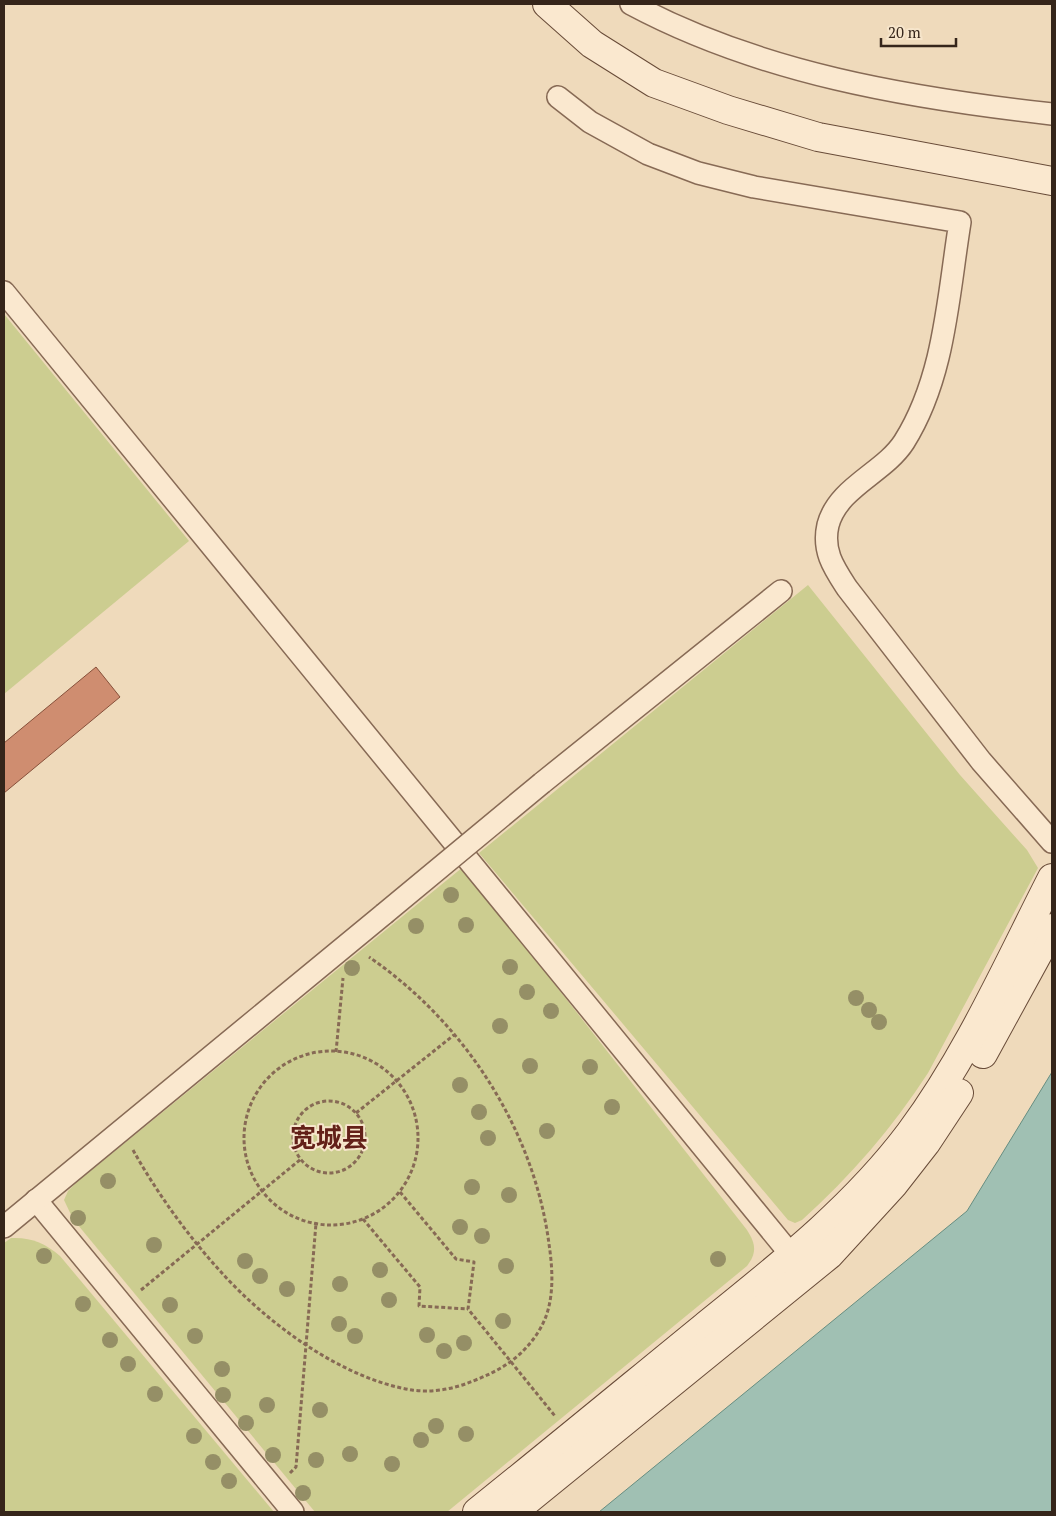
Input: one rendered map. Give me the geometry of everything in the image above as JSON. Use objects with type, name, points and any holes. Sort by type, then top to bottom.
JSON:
[{"type":"main road","points":[[547,4],[592,44],[654,83],[728,110],[818,137],[1052,181]]},
{"type":"main road","points":[[513,1512],[799,1265],[910,1133],[941,1088],[972,1036],[1052,878]]},
{"type":"main road","points":[[477,1512],[799,1265],[828,1255],[894,1184],[926,1143],[981,1056],[1052,928]]},
{"type":"street","points":[[631,4],[702,38],[762,59],[880,89],[986,107],[1052,114]]},
{"type":"street","points":[[558,97],[590,122],[648,154],[698,173],[754,187],[960,222],[941,340],[931,384],[918,417],[903,444],[838,504],[828,524],[826,544],[832,565],[847,588],[981,761],[1052,842]]},
{"type":"street","points":[[4,292],[799,1265]]},
{"type":"street","points":[[4,1227],[542,783],[781,591]]},
{"type":"street","points":[[36,1200],[293,1512]]},
{"type":"path","points":[[131,1146],[153,1184],[219,1271],[240,1292],[306,1345],[352,1370],[411,1390],[429,1391],[458,1388],[490,1375],[512,1363],[541,1327],[549,1305],[552,1272],[546,1224],[536,1182],[513,1126],[478,1066],[454,1035],[410,987],[362,952]]},
{"type":"path","points":[[336,1052],[343,970]]},
{"type":"path","points":[[356,1113],[454,1035]]},
{"type":"path","points":[[316,1052],[336,1052],[362,1056],[376,1063],[397,1081],[412,1106],[418,1135],[414,1165],[400,1192],[383,1208],[363,1219],[341,1224],[316,1222],[283,1210],[262,1191],[250,1169],[244,1150],[246,1120],[257,1092],[278,1069],[295,1058],[316,1052]]},
{"type":"path","points":[[331,1101],[348,1106],[356,1113],[365,1128],[366,1141],[359,1158],[351,1166],[335,1173],[322,1173],[310,1168],[301,1159],[294,1146],[294,1134],[298,1118],[307,1109],[319,1103],[331,1101]]},
{"type":"path","points":[[141,1290],[301,1159]]},
{"type":"path","points":[[400,1192],[456,1259],[474,1262],[468,1309],[555,1416]]},
{"type":"path","points":[[363,1219],[420,1287],[419,1306],[468,1309]]},
{"type":"path","points":[[290,1473],[296,1468],[316,1222]]},
{"type":"green space","points":[[4,314],[189,541],[4,694]]},
{"type":"green space","points":[[808,585],[960,775],[1027,850],[1038,868],[928,1073],[915,1093],[854,1169],[820,1204],[802,1220],[795,1223],[788,1220],[479,853]]},
{"type":"green space","points":[[463,867],[747,1230],[754,1244],[754,1253],[747,1266],[447,1512],[315,1512],[73,1219],[64,1200],[68,1191],[77,1182]]},
{"type":"green space","points":[[11,1238],[37,1242],[60,1256],[274,1512],[4,1512],[4,1243]]},
{"type":"shaded area","points":[[1052,1072],[1052,1512],[599,1512],[967,1211]]},
{"type":"building","points":[[96,667],[120,697],[4,793],[4,743]]},
{"type":"district","name":"宽城县","points":[[329,1137]]}]
